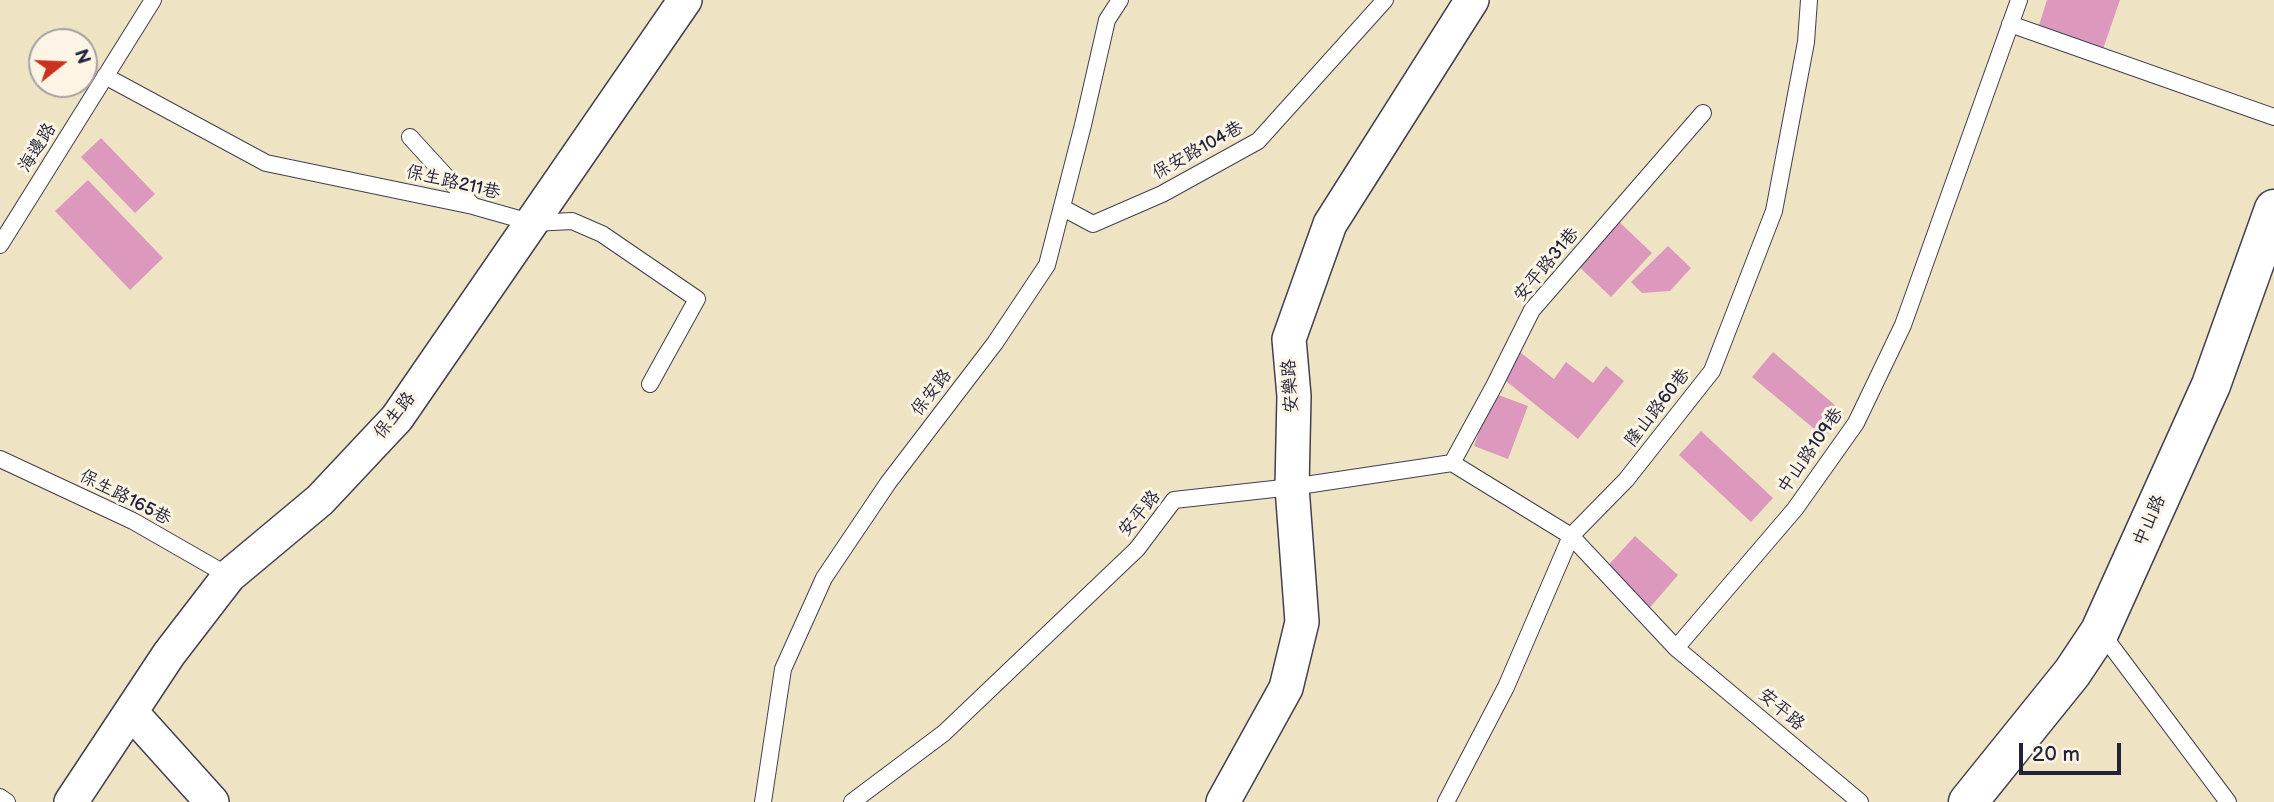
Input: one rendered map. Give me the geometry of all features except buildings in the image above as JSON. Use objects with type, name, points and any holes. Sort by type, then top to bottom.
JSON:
[{"type":"street","name":"保生路","points":[[71,802],[169,654],[229,576],[320,500],[397,418],[685,0]]},
{"type":"street","name":"安樂路","points":[[1223,802],[1286,688],[1302,622],[1292,487],[1294,396],[1289,340],[1330,224],[1472,0]]},
{"type":"street","name":"中山路","points":[[1968,802],[2072,673],[2100,631],[2211,385],[2274,209]]},
{"type":"street","points":[[131,712],[212,802]]},
{"type":"lane","name":"海邊路","points":[[0,246],[153,0]]},
{"type":"lane","name":"保安路","points":[[762,802],[783,669],[824,578],[888,483],[995,343],[1047,265],[1107,20],[1120,0]]},
{"type":"lane","name":"保安路104巷","points":[[1063,208],[1093,225],[1162,194],[1258,141],[1385,0]]},
{"type":"lane","name":"隆山路60巷","points":[[1446,802],[1506,687],[1571,536],[1626,480],[1712,371],[1774,211],[1806,42],[1809,0]]},
{"type":"lane","name":"中山路109巷","points":[[1676,648],[1795,509],[1856,423],[1903,324],[2019,0]]},
{"type":"lane","points":[[2010,24],[2274,117]]},
{"type":"lane","name":"保生路211巷","points":[[105,76],[266,163],[472,206],[533,223],[572,221],[602,234],[697,299],[650,384]]},
{"type":"lane","name":"安平路31巷","points":[[1452,463],[1532,310],[1703,113]]},
{"type":"lane","points":[[410,137],[472,206]]},
{"type":"lane","name":"保生路165巷","points":[[0,458],[133,522],[229,576]]},
{"type":"lane","name":"安平路","points":[[852,802],[944,733],[1136,549],[1174,500],[1292,487],[1452,463]]},
{"type":"lane","points":[[1452,463],[1571,536],[1676,648]]},
{"type":"lane","points":[[2100,631],[2228,802]]},
{"type":"lane","name":"安平路","points":[[1676,648],[1860,802]]},
{"type":"lane","points":[[0,797],[7,802]]}]
